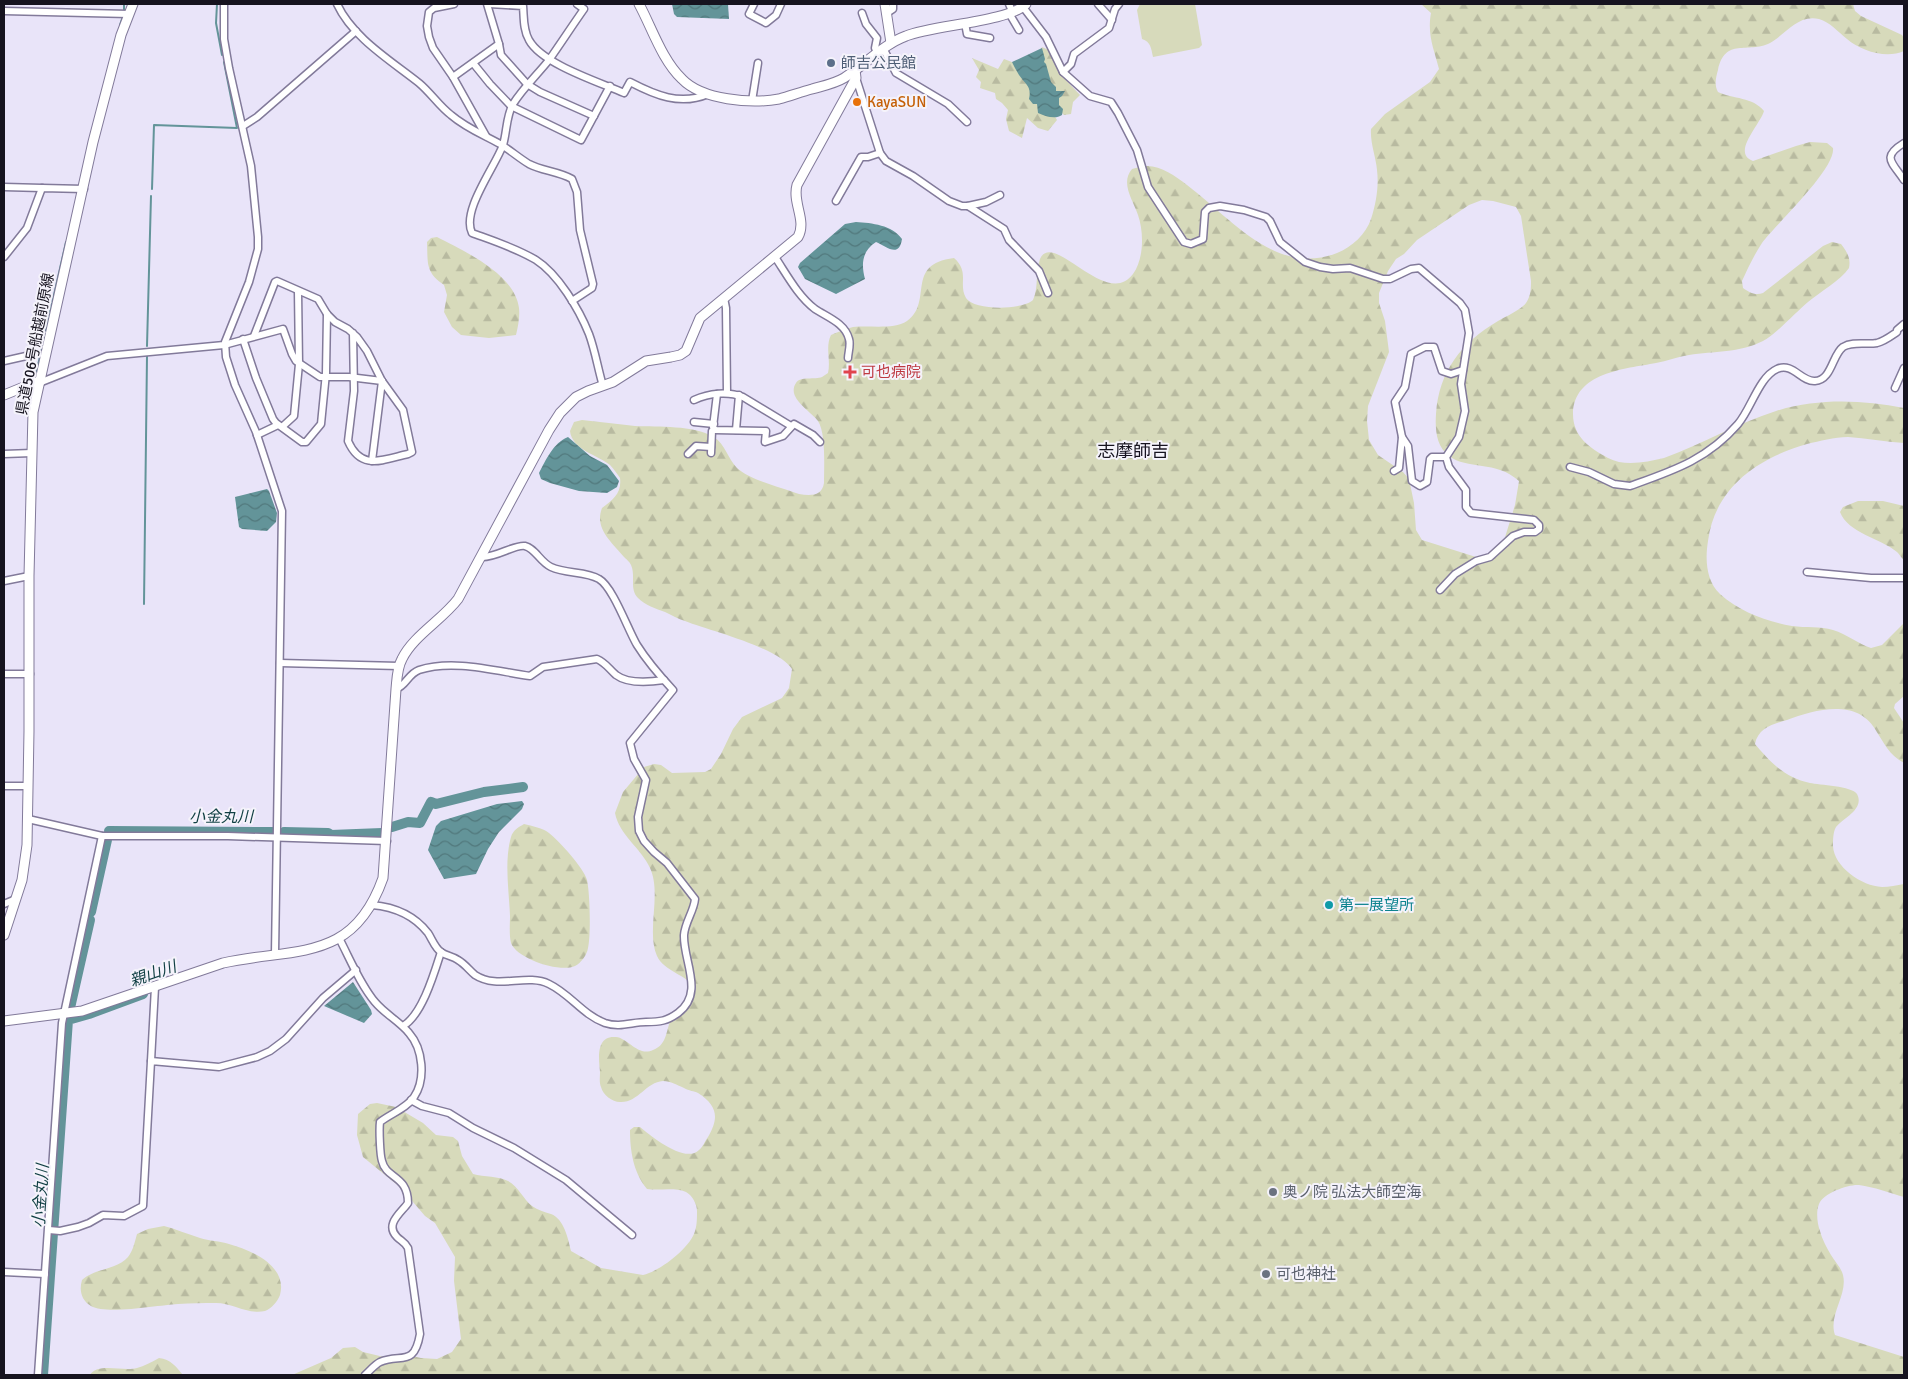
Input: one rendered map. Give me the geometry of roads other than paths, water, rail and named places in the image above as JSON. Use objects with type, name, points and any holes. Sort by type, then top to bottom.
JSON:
[{"type":"street","name":"県道506号船越前原線","points":[[4,935],[25,863],[28,819],[33,412],[104,97],[125,14],[134,4]]},
{"type":"street","points":[[224,4],[224,39],[251,166],[255,193],[258,249],[245,294],[224,345],[235,385],[257,435],[282,511],[275,954]]},
{"type":"street","points":[[337,4],[343,16],[356,31],[421,85],[451,115],[530,164],[569,177],[576,185],[580,230],[593,284],[592,288],[572,301]]},
{"type":"street","points":[[454,4],[434,8],[427,17],[427,26],[433,48],[453,77],[487,137]]},
{"type":"street","points":[[594,116],[540,92],[527,84],[501,55],[488,4],[524,6],[524,25],[529,40],[548,60],[624,93],[630,82],[653,94],[669,98],[688,99],[708,94]]},
{"type":"street","points":[[578,4],[584,9],[548,60],[511,106],[502,146],[475,204],[470,221],[472,233],[500,242],[535,259],[550,273],[572,301],[588,332],[603,386]]},
{"type":"street","points":[[639,4],[674,71],[695,90],[752,101],[779,98],[830,84],[855,74]]},
{"type":"street","points":[[754,4],[749,14],[766,23],[776,15],[781,4]]},
{"type":"street","points":[[891,43],[886,8],[893,9],[893,4]]},
{"type":"street","points":[[1098,4],[1112,20]]},
{"type":"street","points":[[1063,72],[1072,64],[1074,54],[1109,28],[1119,4]]},
{"type":"street","points":[[4,1021],[82,1011],[155,989],[201,969],[222,963],[313,949],[339,938],[358,924],[372,905],[383,878],[396,689],[402,658],[417,639],[447,613],[458,599],[544,438],[560,413],[576,397],[613,382],[646,361],[680,355],[686,351],[696,323],[700,318],[798,237],[802,224],[796,191],[797,184],[855,74],[891,43],[915,33],[964,22],[1024,5],[1046,37],[1063,72],[1090,96],[1110,102],[1118,113],[1137,150],[1148,187],[1184,242],[1191,244],[1203,240],[1205,212],[1212,206],[1244,210],[1266,217],[1270,221],[1280,242],[1305,262],[1333,269],[1350,268],[1383,279],[1390,279],[1410,269],[1419,268],[1460,303],[1465,310],[1469,333],[1461,384],[1464,404],[1463,422],[1458,437],[1446,457],[1449,467],[1466,490],[1466,507],[1471,513],[1534,520],[1539,525],[1539,528],[1535,532],[1524,532],[1513,536],[1490,556],[1476,561],[1455,574],[1440,590]]},
{"type":"street","points":[[1010,9],[1019,30]]},
{"type":"street","points":[[4,10],[125,14]]},
{"type":"street","points":[[862,13],[866,24],[877,38],[875,48],[880,51],[896,73],[948,104],[967,122]]},
{"type":"street","points":[[964,22],[967,34],[990,38]]},
{"type":"street","points":[[243,126],[356,31]]},
{"type":"street","points":[[453,77],[499,44]]},
{"type":"street","points":[[473,63],[511,106],[581,140],[610,86]]},
{"type":"street","points":[[752,101],[758,63]]},
{"type":"street","points":[[855,74],[880,153],[886,161],[913,176],[949,201],[962,206],[986,202],[1000,196]]},
{"type":"street","points":[[1904,144],[1892,151],[1890,155],[1891,160],[1904,180]]},
{"type":"street","points":[[836,201],[861,157],[880,153]]},
{"type":"street","points":[[4,187],[84,189]]},
{"type":"street","points":[[4,257],[27,228],[42,188]]},
{"type":"street","points":[[968,206],[1004,229],[1009,240],[1038,271],[1048,293]]},
{"type":"street","points":[[775,257],[796,289],[813,308],[839,324],[844,330],[850,339],[848,358]]},
{"type":"street","points":[[254,336],[274,282],[277,281],[318,299],[327,314],[335,322],[354,333],[367,351],[382,381],[403,410],[412,452],[366,461],[356,456],[348,441],[354,378],[354,333]]},
{"type":"street","points":[[257,435],[280,426],[294,416],[300,364],[298,291]]},
{"type":"street","points":[[724,298],[726,308],[728,394]]},
{"type":"street","points":[[243,339],[261,392],[273,419],[302,442],[306,442],[320,424],[326,378],[327,314]]},
{"type":"street","points":[[1570,467],[1589,472],[1623,486],[1630,486],[1680,468],[1698,459],[1726,437],[1749,408],[1764,379],[1777,369],[1784,367],[1791,369],[1808,380],[1822,379],[1838,352],[1844,346],[1878,343],[1892,336],[1904,324]]},
{"type":"street","points":[[4,395],[107,356],[224,345],[283,329],[292,354],[300,364],[320,377],[382,381]]},
{"type":"street","points":[[1394,471],[1399,468],[1402,438],[1395,402],[1405,387],[1412,354],[1425,347],[1434,347],[1442,371],[1451,374],[1463,370]]},
{"type":"street","points":[[4,361],[35,354]]},
{"type":"street","points":[[1895,388],[1904,368]]},
{"type":"street","points":[[372,461],[382,381]]},
{"type":"street","points":[[688,454],[696,446],[711,450],[717,394]]},
{"type":"street","points":[[694,400],[717,394],[739,395],[791,426],[794,424],[803,429],[820,442]]},
{"type":"street","points":[[736,430],[739,395]]},
{"type":"street","points":[[694,422],[714,427],[766,432],[765,442],[783,436],[791,426]]},
{"type":"street","points":[[1402,438],[1408,446],[1412,481],[1420,486],[1427,482],[1430,459],[1432,457],[1446,457]]},
{"type":"street","points":[[4,454],[32,453]]},
{"type":"street","points":[[372,905],[403,912],[414,918],[428,933],[441,952],[458,960],[484,980],[547,983],[585,1012],[616,1026],[668,1020],[682,1010],[690,1000],[692,988],[684,943],[684,932],[695,898],[667,864],[644,841],[639,831],[638,817],[646,780],[634,758],[630,743],[673,690],[638,646],[626,625],[621,610],[605,584],[599,578],[550,567],[539,558],[534,550],[526,546],[520,546],[495,556],[481,557]]},
{"type":"street","points":[[1807,572],[1871,578],[1904,578]]},
{"type":"street","points":[[4,581],[30,576]]},
{"type":"street","points":[[396,689],[402,687],[410,675],[417,671],[435,667],[463,666],[530,676],[544,666],[597,659],[605,662],[617,675],[638,682],[664,680]]},
{"type":"street","points":[[280,663],[399,666]]},
{"type":"street","points":[[4,674],[30,674]]},
{"type":"street","points":[[4,786],[28,786]]},
{"type":"street","points":[[28,819],[102,836],[228,836],[387,841]]},
{"type":"street","points":[[38,1375],[62,1023],[102,836]]},
{"type":"street","points":[[4,904],[16,899]]},
{"type":"street","points":[[339,938],[374,1001],[410,1034],[416,1044],[422,1067],[421,1077],[412,1100],[380,1122],[379,1129],[382,1162],[401,1181],[408,1195],[408,1203],[398,1214],[392,1228],[395,1236],[406,1243],[408,1248],[420,1334],[415,1351],[408,1356],[378,1363],[365,1375]]},
{"type":"street","points":[[403,1026],[410,1022],[419,1011],[441,952]]},
{"type":"street","points":[[151,1061],[219,1067],[256,1057],[270,1051],[286,1039],[322,998],[356,970]]},
{"type":"street","points":[[49,1230],[60,1231],[89,1223],[103,1215],[124,1216],[143,1206],[155,989]]},
{"type":"street","points":[[412,1100],[422,1106],[449,1113],[473,1128],[514,1148],[566,1180],[632,1234]]},
{"type":"street","points":[[4,1272],[45,1274]]},
{"type":"water","points":[[672,4],[728,4],[729,19],[677,17],[674,14]]},
{"type":"water","points":[[1042,48],[1044,62],[1051,82],[1056,87],[1056,91],[1065,91],[1059,98],[1059,105],[1063,109],[1062,115],[1056,117],[1038,113],[1037,104],[1033,104],[1029,99],[1029,88],[1012,62]]},
{"type":"water","points":[[856,222],[875,224],[893,231],[902,239],[900,245],[895,250],[892,250],[876,242],[865,254],[863,268],[865,279],[836,294],[805,279],[798,267],[800,263],[845,224]]},
{"type":"water","points":[[568,437],[590,456],[607,465],[619,481],[617,487],[607,493],[579,491],[541,479],[539,473],[550,452],[558,443]]},
{"type":"water","points":[[267,489],[277,513],[276,522],[267,531],[242,529],[239,527],[235,497]]},
{"type":"water","points":[[522,801],[524,804],[522,809],[499,832],[476,874],[444,879],[428,850],[436,826],[441,821],[497,804]]},
{"type":"water","points":[[353,982],[371,1010],[372,1014],[364,1023],[324,1006]]},
{"type":"waterway","points":[[124,4],[124,11]]},
{"type":"waterway","points":[[217,4],[216,23],[222,55]]},
{"type":"waterway","points":[[120,25],[123,16]]},
{"type":"waterway","points":[[152,189],[154,125],[237,128],[224,62]]},
{"type":"waterway","points":[[147,346],[151,196]]},
{"type":"waterway","points":[[36,374],[66,242]]},
{"type":"waterway","points":[[144,604],[147,356]]},
{"type":"waterway","name":"小金丸川","points":[[392,827],[408,822],[420,823],[431,802],[436,804],[484,792],[523,787]]},
{"type":"waterway","name":"小金丸川","points":[[109,831],[273,832]]},
{"type":"waterway","name":"小金丸川","points":[[284,832],[328,833],[331,835],[382,833]]},
{"type":"waterway","name":"小金丸川","points":[[91,912],[107,840]]},
{"type":"waterway","name":"小金丸川","points":[[70,1008],[90,920]]},
{"type":"waterway","name":"小金丸川","points":[[43,1375],[68,1020],[143,994]]},
{"type":"place","name":"師吉公民館","points":[[831,63]]},
{"type":"place","name":"KayaSUN","points":[[857,102]]},
{"type":"place","name":"可也病院","points":[[850,372]]},
{"type":"place","name":"第一展望所","points":[[1329,905]]},
{"type":"place","name":"奥ノ院 弘法大師空海","points":[[1273,1192]]},
{"type":"place","name":"可也神社","points":[[1266,1274]]},
{"type":"district","name":"志摩師吉","points":[[1133,451]]},
{"type":"water label","name":"親山川","points":[[153,974]]}]
